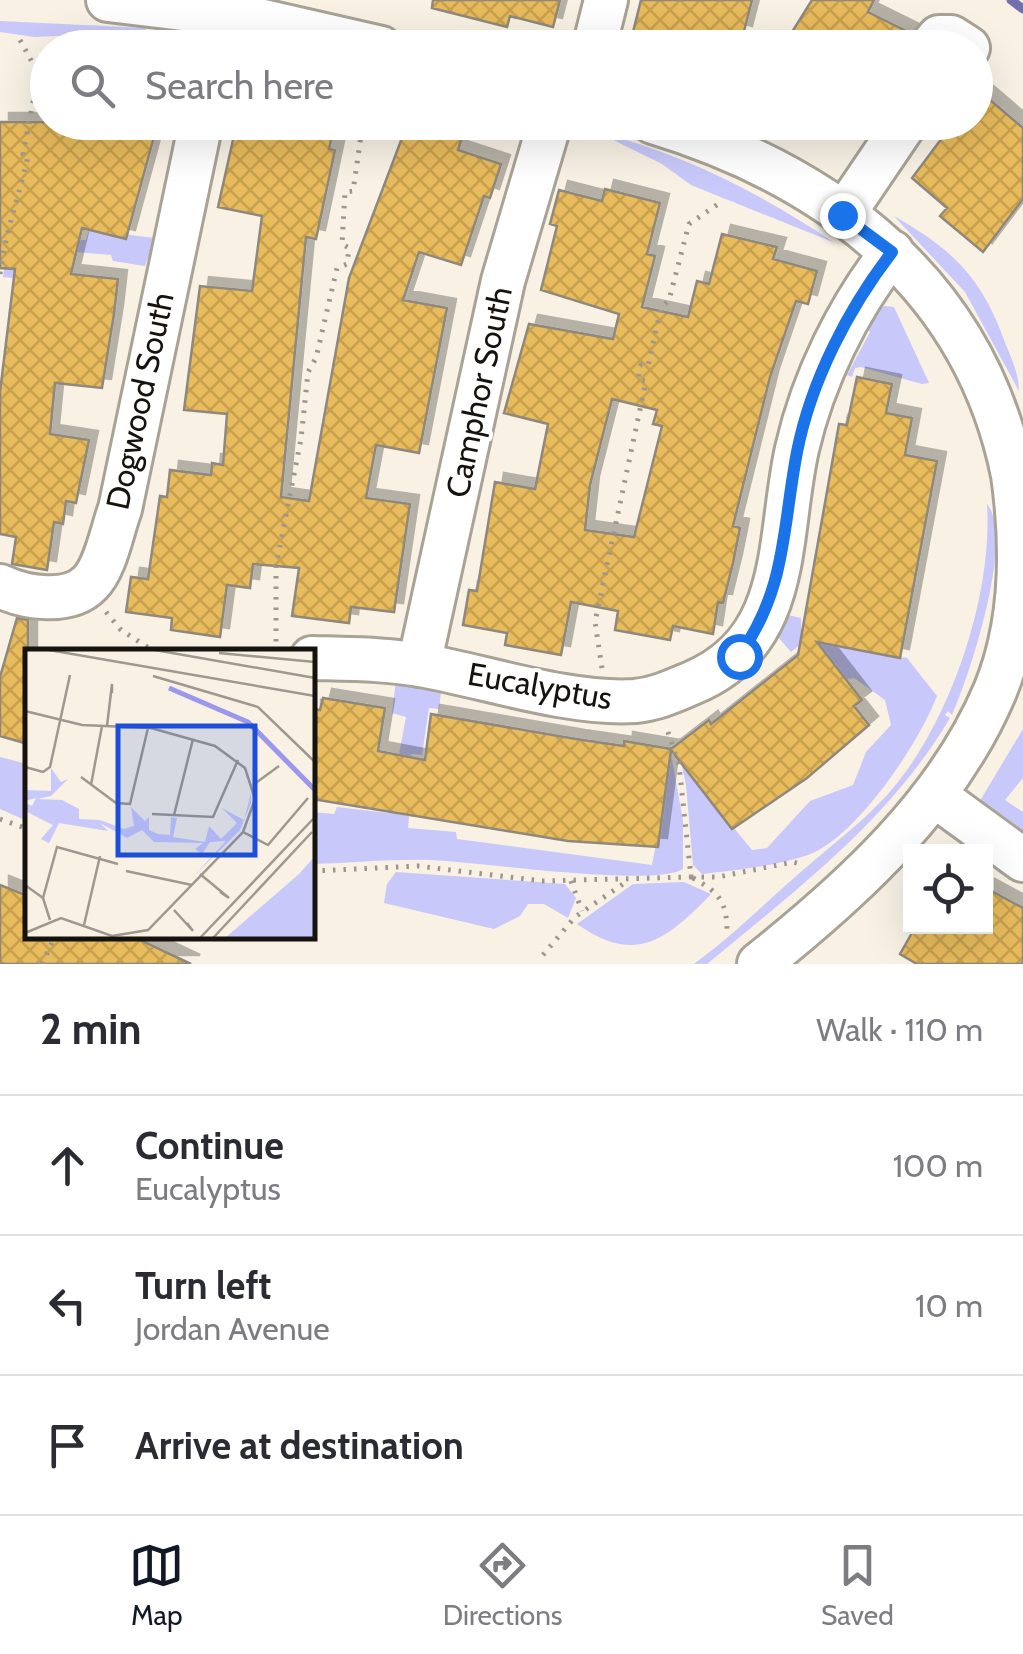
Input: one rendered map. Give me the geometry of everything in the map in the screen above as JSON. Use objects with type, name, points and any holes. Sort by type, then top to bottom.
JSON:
[{"type":"street","points":[[108,0],[287,30]]},
{"type":"street","points":[[598,30],[606,0]]},
{"type":"street","name":"Dogwood South","points":[[84,587],[97,571],[120,510],[197,140]]},
{"type":"street","name":"Camphor South","points":[[419,664],[503,281],[545,140]]},
{"type":"street","points":[[699,140],[723,149],[842,215],[892,252],[946,311],[972,352],[1015,441],[1020,595],[996,688],[964,752],[934,795],[819,917],[758,964]]},
{"type":"street","points":[[842,215],[894,140]]},
{"type":"street","name":"Eucalyptus","points":[[315,658],[419,664],[598,698],[657,698],[708,676],[739,656],[764,620],[778,578],[798,448],[814,394],[835,342],[892,252]]},
{"type":"street","points":[[0,586],[34,597],[68,596],[84,587]]},
{"type":"street","points":[[934,795],[1023,860]]},
{"type":"path","points":[[20,40],[30,60]]},
{"type":"path","points":[[0,274],[4,239],[15,218],[28,156],[23,154],[30,118]]},
{"type":"path","points":[[276,649],[276,566],[301,439],[308,372],[316,358],[337,268],[347,264],[349,248],[342,244],[344,192],[353,191],[361,140]]},
{"type":"path","points":[[598,698],[602,670],[595,622],[646,380],[638,380],[641,365],[648,366],[661,308],[669,300],[690,224],[721,202]]},
{"type":"path","points":[[84,587],[121,630],[150,649]]},
{"type":"path","points":[[657,698],[679,764],[690,876]]},
{"type":"path","points":[[0,818],[25,829]]},
{"type":"path","points":[[315,871],[418,866],[571,881],[627,881],[718,878],[794,862],[804,866]]},
{"type":"path","points":[[690,876],[720,893],[727,912],[727,933]]},
{"type":"path","points":[[571,881],[582,912]]},
{"type":"path","points":[[543,955],[582,912],[627,881]]},
{"type":"path","points":[[42,964],[54,939]]},
{"type":"shaded area","points":[[0,21],[146,28],[30,30],[30,36],[0,32]]},
{"type":"shaded area","points":[[613,140],[629,141],[691,163],[779,208],[835,243],[691,185],[662,164]]},
{"type":"shaded area","points":[[894,216],[950,255],[976,284],[997,322],[1015,368],[1019,391],[965,292]]},
{"type":"shaded area","points":[[26,227],[79,240],[86,240],[89,230],[155,238],[145,266],[113,261],[111,255],[18,247],[13,278],[3,277],[8,239]]},
{"type":"shaded area","points":[[884,306],[894,307],[929,383],[861,367],[855,368],[852,377],[847,375],[870,332],[861,321]]},
{"type":"shaded area","points":[[987,504],[994,521],[993,575],[969,670],[952,715],[948,711],[945,715],[950,718],[899,789],[839,851],[707,964],[694,964],[867,816],[918,754],[952,687],[976,612],[987,538]]},
{"type":"shaded area","points":[[783,614],[801,618],[801,629],[840,636],[839,646],[907,658],[937,696],[916,738],[884,786],[866,809],[827,845],[782,862],[702,874],[693,865],[686,785],[677,743],[699,773],[696,782],[752,850],[767,848],[810,801],[853,785],[866,752],[891,725],[885,700],[854,678],[847,679],[811,636],[791,652],[772,630]]},
{"type":"shaded area","points":[[396,681],[441,692],[439,709],[429,708],[422,755],[411,754],[405,816],[409,816],[408,828],[456,832],[457,839],[652,865],[666,792],[658,791],[663,747],[670,748],[683,821],[683,869],[637,876],[429,860],[315,864],[315,812],[334,814],[337,807],[388,813],[406,717],[392,713]]},
{"type":"shaded area","points":[[1023,729],[1023,778],[1005,800],[1023,812],[1023,843],[972,814]]},
{"type":"shaded area","points":[[0,757],[25,763],[25,820],[0,809]]},
{"type":"shaded area","points":[[396,872],[565,884],[576,898],[568,918],[544,904],[528,904],[520,916],[494,929],[384,903],[387,884]]},
{"type":"shaded area","points":[[684,882],[711,894],[678,925],[648,942],[615,943],[577,924],[633,884]]},
{"type":"building","points":[[433,0],[560,0],[553,27],[510,16],[507,27],[432,8]]},
{"type":"building","points":[[641,0],[752,0],[744,30],[634,30]]},
{"type":"building","points":[[812,0],[874,0],[868,12],[904,30],[793,30]]},
{"type":"building","points":[[993,102],[1023,128],[1023,199],[983,252],[940,216],[947,208],[912,178],[940,140],[993,140]]},
{"type":"building","points":[[0,122],[30,122],[30,140],[153,140],[126,239],[82,228],[71,274],[118,279],[102,388],[55,383],[50,434],[89,440],[76,503],[66,501],[63,524],[54,522],[47,570],[12,564],[16,537],[0,534],[0,392],[15,269],[0,268]]},
{"type":"building","points":[[233,140],[331,140],[329,149],[335,150],[316,239],[306,237],[281,497],[309,501],[349,278],[401,140],[461,140],[458,150],[501,164],[490,198],[484,196],[461,265],[419,252],[403,300],[447,308],[419,453],[376,445],[366,498],[410,504],[394,612],[351,607],[349,623],[292,616],[299,568],[253,564],[250,588],[227,585],[220,637],[171,630],[172,618],[126,612],[131,577],[148,579],[160,496],[167,497],[170,470],[211,475],[212,463],[223,465],[227,414],[184,410],[200,286],[252,291],[262,216],[218,207]]},
{"type":"building","points":[[605,189],[660,203],[647,254],[655,256],[642,307],[688,317],[697,281],[709,284],[722,234],[777,247],[773,259],[817,271],[808,304],[796,301],[770,377],[733,526],[740,528],[733,563],[723,603],[718,602],[713,634],[673,626],[670,640],[615,630],[618,611],[571,602],[561,655],[505,645],[507,633],[463,625],[469,590],[477,591],[495,482],[535,489],[548,424],[504,413],[529,324],[613,339],[619,314],[541,290],[557,226],[550,224],[559,190],[602,201]],"holes":[[[612,399],[657,410],[653,424],[662,426],[634,537],[585,530],[590,485]]]},
{"type":"building","points":[[857,377],[892,384],[886,413],[912,418],[905,455],[937,461],[900,658],[817,642],[862,700],[854,706],[869,725],[807,778],[732,829],[671,750],[658,847],[568,841],[315,799],[315,709],[320,710],[323,698],[385,708],[378,751],[425,760],[431,714],[624,746],[624,741],[671,749],[709,720],[711,724],[798,655],[839,424],[847,425]]},
{"type":"building","points":[[17,618],[28,620],[25,743],[0,736],[0,677]]},
{"type":"building","points":[[0,885],[25,895],[25,939],[138,939],[191,964],[0,964]]},
{"type":"building","points":[[993,892],[1023,908],[1023,964],[917,964],[900,954],[911,934],[993,934]]},
{"type":"waterway","points":[[1011,0],[1023,9]]},
{"type":"route","points":[[739,656],[764,620],[778,578],[798,448],[814,394],[835,342],[892,252],[842,215]]}]
